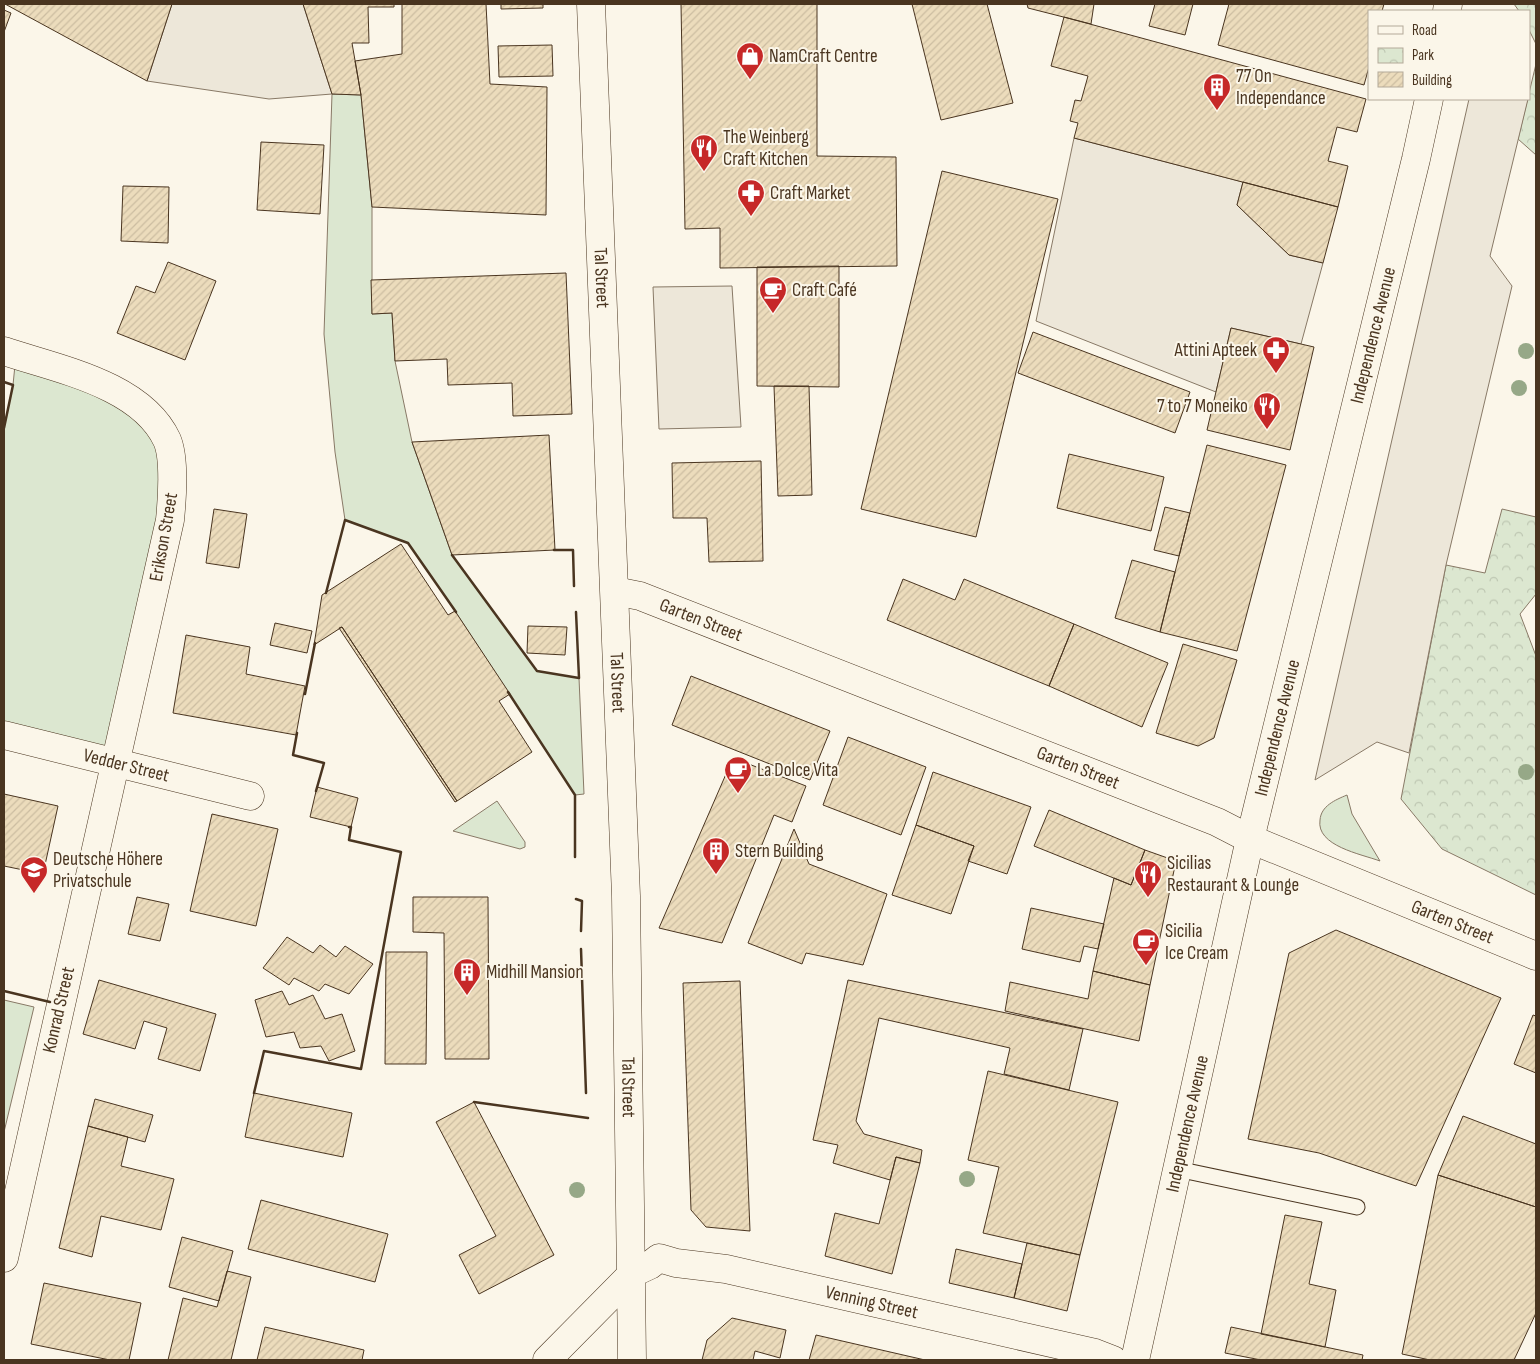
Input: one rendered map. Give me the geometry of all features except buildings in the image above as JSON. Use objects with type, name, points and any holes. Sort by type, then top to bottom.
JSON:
[{"type":"street","name":"Tal Street","points":[[592,4],[627,931],[632,1360]]},
{"type":"street","name":"Independence Avenue","points":[[1135,1360],[1250,839],[1412,178],[1429,100]]},
{"type":"street","name":"Erikson Street","points":[[4,351],[105,385],[132,399],[149,416],[167,441],[173,485],[170,520],[115,762]]},
{"type":"street","name":"Garten Street","points":[[615,591],[640,596],[1217,822],[1250,839],[1536,956]]},
{"type":"street","name":"Vedder Street","points":[[4,735],[250,796]]},
{"type":"street","name":"Konrad Street","points":[[4,1258],[115,762]]},
{"type":"street","name":"Venning Street","points":[[547,1360],[632,1273],[650,1265],[659,1258],[676,1263],[726,1269],[1095,1354],[1113,1360]]},
{"type":"lane","points":[[1177,1169],[1357,1207]]},
{"type":"green space","points":[[1514,4],[1536,4],[1536,44],[1530,32],[1530,10],[1518,10]]},
{"type":"green space","points":[[1536,64],[1536,155],[1518,139],[1527,100],[1530,100],[1530,89]]},
{"type":"green space","points":[[332,94],[361,95],[372,207],[372,314],[392,313],[395,361],[412,442],[452,555],[537,671],[579,678],[584,794],[575,795],[455,611],[408,543],[345,520],[335,452],[324,334]]},
{"type":"green space","points":[[16,355],[149,416],[173,485],[115,762],[4,735],[4,428],[13,385]]},
{"type":"green space","points":[[1502,509],[1536,517],[1536,594],[1520,614],[1536,656],[1536,895],[1442,849],[1401,799],[1446,565],[1485,573]]},
{"type":"green space","points":[[1347,795],[1352,814],[1380,861],[1341,848],[1332,843],[1321,829],[1321,815],[1326,807],[1333,801]]},
{"type":"green space","points":[[497,801],[525,842],[525,847],[520,849],[453,831]]},
{"type":"green space","points":[[4,1000],[34,1007],[4,1132]]},
{"type":"shaded area","points":[[172,4],[303,4],[332,94],[269,99],[147,81]]},
{"type":"shaded area","points":[[1469,100],[1528,100],[1490,256],[1512,286],[1446,565],[1409,753],[1377,742],[1315,780]]},
{"type":"shaded area","points":[[1074,138],[1243,182],[1237,205],[1289,255],[1323,263],[1301,344],[1231,328],[1216,392],[1036,321]]},
{"type":"shaded area","points":[[732,286],[741,427],[659,429],[653,287]]},
{"type":"wall","points":[[4,382],[13,385],[4,428]]},
{"type":"wall","points":[[326,593],[345,520],[408,543],[456,612]]},
{"type":"wall","points":[[554,550],[573,550],[574,586]]},
{"type":"wall","points":[[452,555],[537,671],[579,678],[576,612]]},
{"type":"wall","points":[[305,694],[315,643]]},
{"type":"wall","points":[[508,692],[575,795],[575,857]]},
{"type":"wall","points":[[297,733],[293,755],[324,763],[316,791]]},
{"type":"wall","points":[[254,1093],[264,1051],[361,1069],[401,852],[349,840],[351,827],[349,827]]},
{"type":"wall","points":[[576,899],[582,901],[581,931]]},
{"type":"wall","points":[[581,949],[586,1093]]},
{"type":"wall","points":[[4,991],[50,1002]]},
{"type":"wall","points":[[474,1102],[588,1118]]},
{"type":"place","name":"NamCraft Centre","points":[[750,80]]},
{"type":"place","name":"77 On Independance","points":[[1217,111]]},
{"type":"place","name":"The Weinberg Craft Kitchen","points":[[704,172]]},
{"type":"place","name":"Craft Market","points":[[751,217]]},
{"type":"place","name":"Craft Café","points":[[773,314]]},
{"type":"place","name":"Attini Apteek","points":[[1276,374]]},
{"type":"place","name":"7 to 7 Moneiko","points":[[1267,430]]},
{"type":"place","name":"La Dolce Vita","points":[[738,794]]},
{"type":"place","name":"Stern Building","points":[[716,875]]},
{"type":"place","name":"Deutsche Höhere Privatschule","points":[[34,894]]},
{"type":"place","name":"Sicilias Restaurant & Lounge","points":[[1148,898]]},
{"type":"place","name":"Sicilia Ice Cream","points":[[1146,966]]},
{"type":"place","name":"Midhill Mansion","points":[[467,996]]}]
